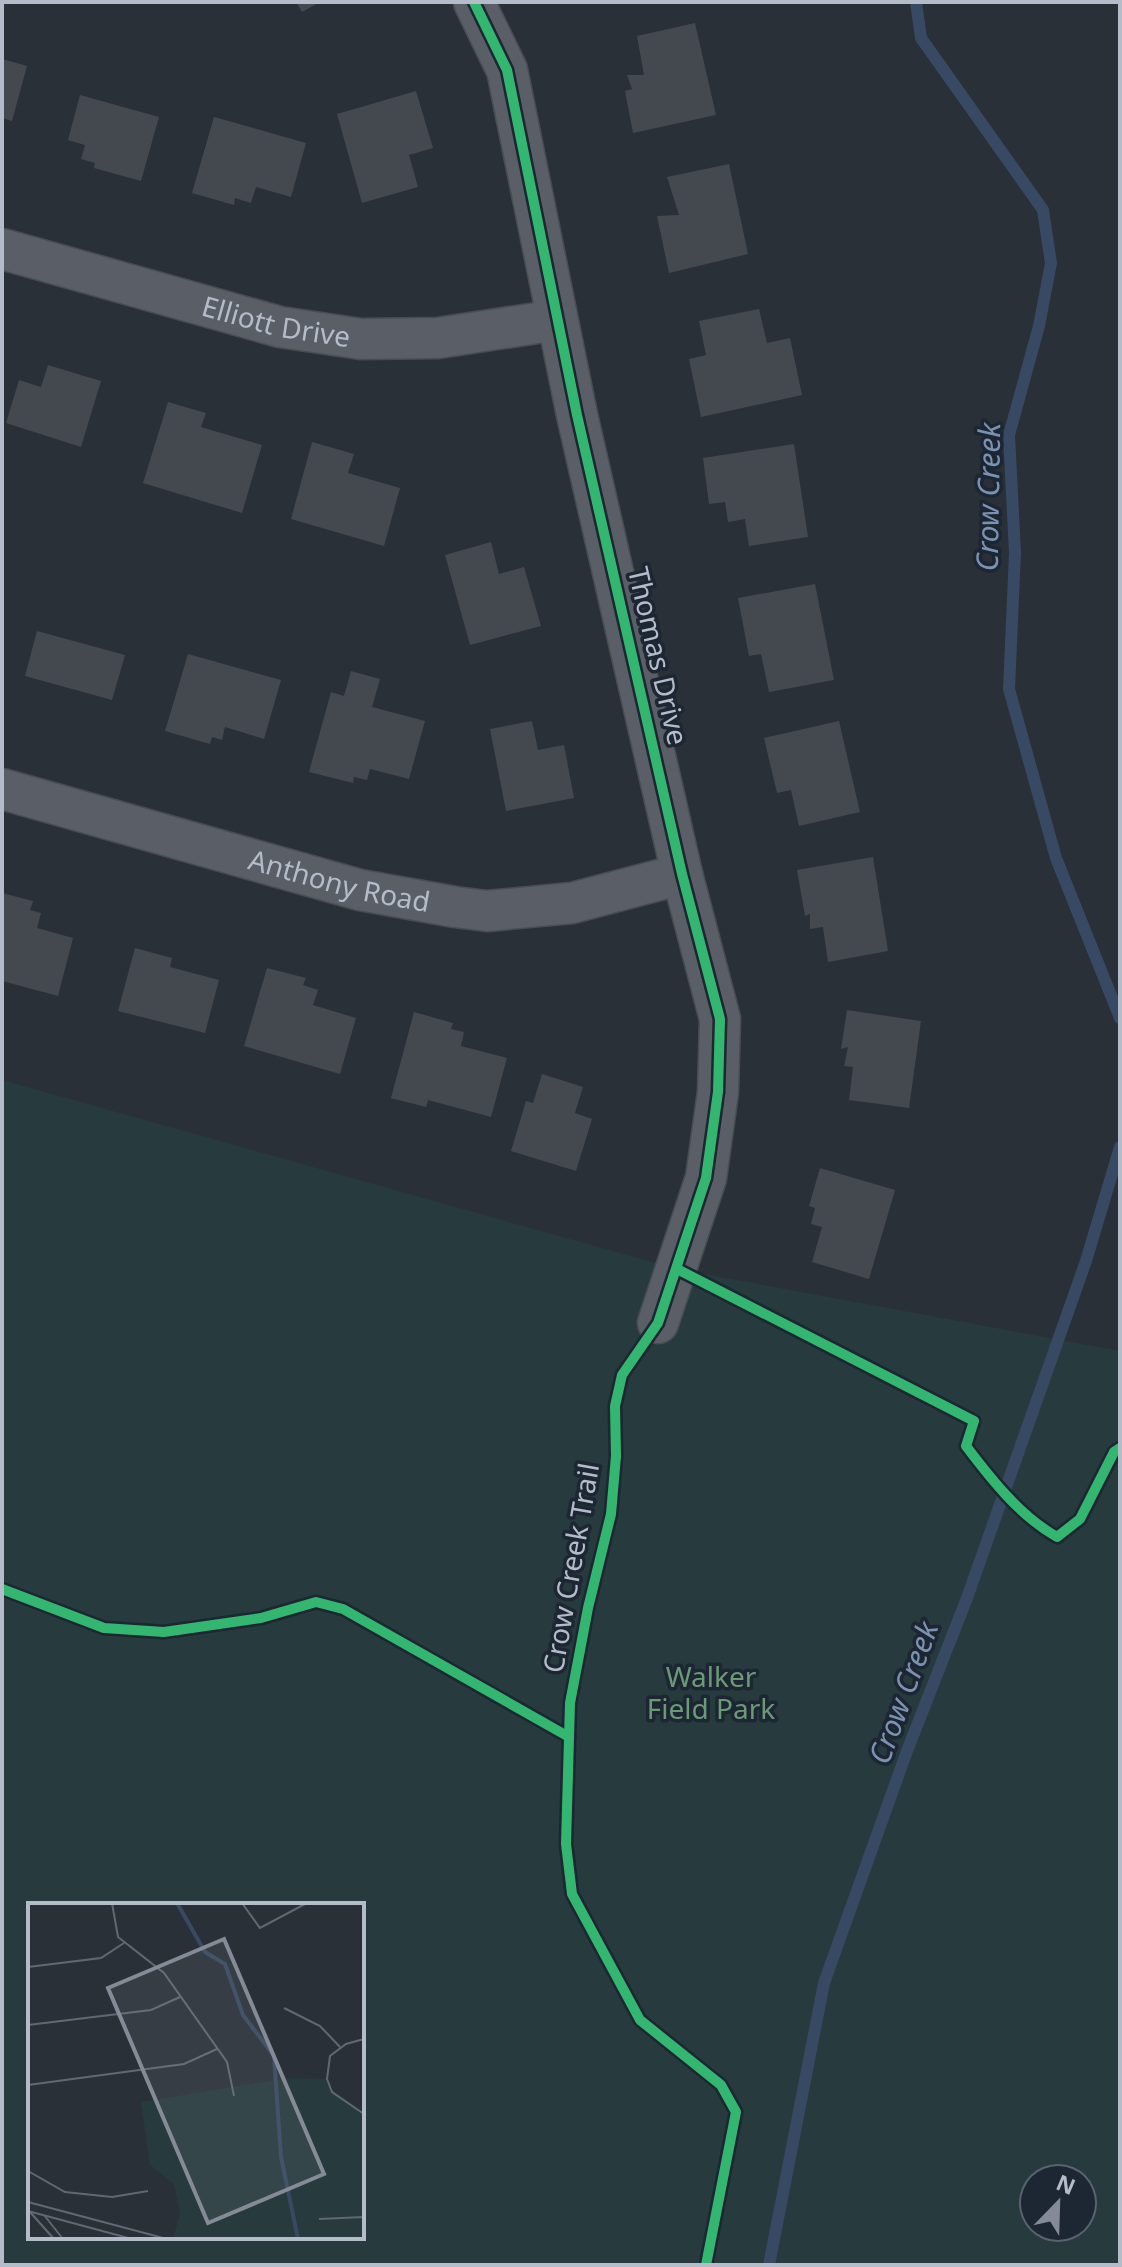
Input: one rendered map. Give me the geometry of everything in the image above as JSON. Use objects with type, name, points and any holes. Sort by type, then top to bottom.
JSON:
[{"type":"street","name":"Thomas Drive","points":[[474,2],[507,70],[557,320],[682,874],[720,1019],[718,1092],[706,1178],[658,1323]]},
{"type":"street","name":"Elliott Drive","points":[[2,249],[280,327],[361,339],[438,338],[557,320]]},
{"type":"street","name":"Anthony Road","points":[[2,789],[360,890],[487,911],[572,903],[682,874]]},
{"type":"green space","name":"Walker Field Park","points":[[2,1080],[677,1269],[1120,1351],[1120,2265],[2,2265]]},
{"type":"building","points":[[296,2],[320,2],[302,12]]},
{"type":"building","points":[[695,23],[716,115],[633,133],[625,91],[632,89],[627,75],[644,75],[637,36]]},
{"type":"building","points":[[2,59],[27,66],[12,121],[2,118]]},
{"type":"building","points":[[416,91],[433,148],[409,155],[418,187],[362,203],[337,114]]},
{"type":"building","points":[[80,95],[159,117],[141,181],[94,168],[95,163],[81,159],[85,145],[68,140]]},
{"type":"building","points":[[214,117],[306,143],[291,197],[256,187],[251,203],[235,198],[234,205],[192,193]]},
{"type":"building","points":[[729,164],[748,254],[669,273],[657,216],[679,215],[667,177]]},
{"type":"building","points":[[759,309],[767,343],[790,338],[802,395],[701,417],[689,359],[706,355],[699,321]]},
{"type":"building","points":[[48,365],[101,381],[81,447],[6,423],[19,380],[41,387]]},
{"type":"building","points":[[168,402],[206,413],[201,427],[262,445],[242,513],[143,483]]},
{"type":"building","points":[[312,442],[354,454],[348,473],[400,488],[384,546],[291,519]]},
{"type":"building","points":[[794,444],[808,537],[749,546],[745,519],[728,522],[725,502],[709,504],[703,458]]},
{"type":"building","points":[[491,542],[499,574],[524,567],[541,626],[470,645],[445,555]]},
{"type":"building","points":[[815,584],[834,680],[769,692],[761,654],[749,656],[738,598]]},
{"type":"building","points":[[37,631],[125,655],[112,700],[25,676]]},
{"type":"building","points":[[188,654],[281,680],[264,739],[225,727],[222,740],[212,737],[210,744],[165,731]]},
{"type":"building","points":[[351,671],[380,679],[372,707],[425,721],[409,779],[370,769],[367,780],[354,777],[353,783],[309,772],[331,692],[344,696]]},
{"type":"building","points":[[532,721],[538,750],[564,745],[574,798],[506,811],[490,729]]},
{"type":"building","points":[[839,721],[860,812],[799,826],[791,790],[777,793],[764,738]]},
{"type":"building","points":[[873,857],[888,951],[828,962],[823,927],[810,929],[810,914],[805,916],[797,870]]},
{"type":"building","points":[[2,893],[33,901],[30,910],[41,913],[37,928],[73,938],[58,996],[2,981]]},
{"type":"building","points":[[135,948],[172,958],[170,967],[219,980],[205,1033],[118,1011]]},
{"type":"building","points":[[267,968],[306,978],[303,985],[318,990],[313,1005],[356,1018],[340,1074],[244,1046]]},
{"type":"building","points":[[847,1010],[921,1021],[909,1108],[849,1100],[853,1067],[844,1066],[848,1047],[841,1049]]},
{"type":"building","points":[[414,1012],[453,1023],[451,1029],[464,1032],[461,1046],[507,1058],[491,1117],[428,1100],[426,1107],[391,1098]]},
{"type":"building","points":[[542,1074],[583,1087],[575,1113],[592,1119],[576,1171],[511,1151],[526,1101],[533,1103]]},
{"type":"building","points":[[820,1168],[895,1190],[869,1279],[812,1262],[822,1227],[811,1224],[815,1208],[809,1206]]},
{"type":"waterway","name":"Crow Creek","points":[[916,2],[921,38],[1043,210],[1051,263],[1039,326],[1009,435],[1015,553],[1009,689],[1056,858],[1120,1018]]},
{"type":"waterway","name":"Crow Creek","points":[[769,2265],[824,1983],[907,1751],[967,1598],[1086,1261],[1120,1147]]},
{"type":"cycle path","name":"Crow Creek Trail","points":[[474,2],[507,70],[577,415],[682,874],[720,1019],[718,1092],[706,1178],[658,1323],[622,1375],[615,1406],[616,1456],[611,1514],[588,1608],[570,1703],[566,1844],[572,1894],[640,2020],[721,2085],[736,2112],[706,2265]]},
{"type":"cycle path","points":[[677,1269],[974,1421],[966,1446],[1019,1508],[1057,1537],[1080,1519],[1114,1452],[1120,1448]]},
{"type":"cycle path","points":[[2,1589],[104,1628],[164,1632],[261,1618],[316,1602],[343,1609],[569,1737]]}]
